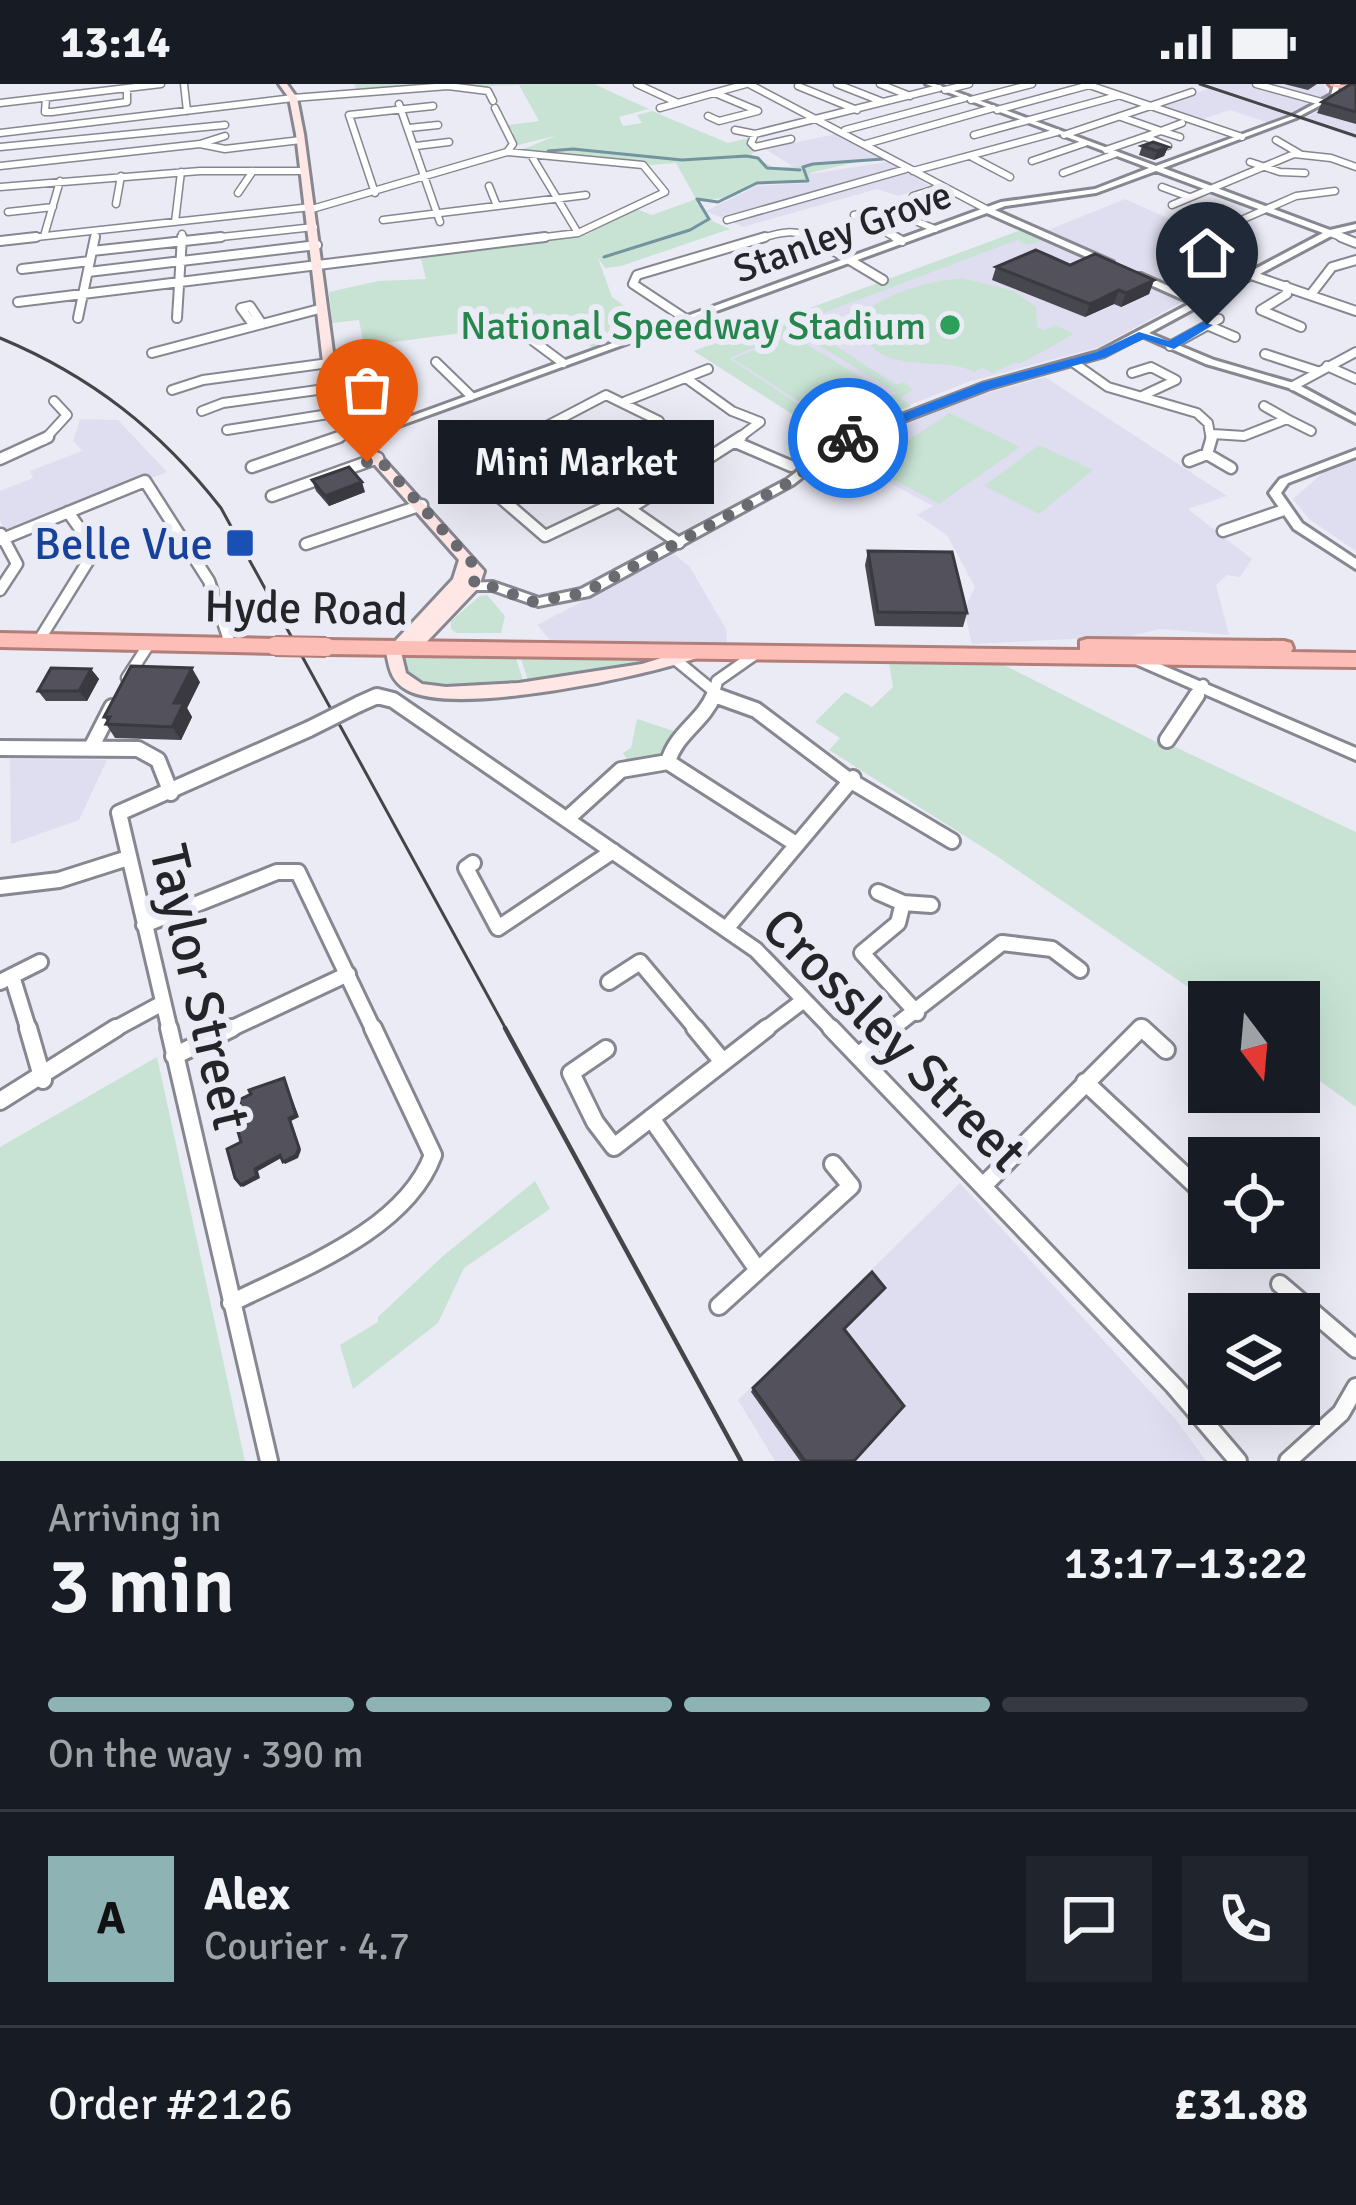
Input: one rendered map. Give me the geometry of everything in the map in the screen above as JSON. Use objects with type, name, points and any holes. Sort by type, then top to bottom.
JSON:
[{"type":"highway","points":[[1336,84],[1356,89]]},
{"type":"highway","name":"Hyde Road","points":[[0,643],[1136,659],[1178,652],[1356,657]]},
{"type":"highway","name":"Hyde Road","points":[[1004,654],[1070,647],[1311,660],[1356,657]]},
{"type":"main road","points":[[283,84],[293,98],[302,140],[335,412],[476,567],[474,584],[392,657],[399,676],[420,690],[491,691],[688,654]]},
{"type":"main road","points":[[404,648],[464,575],[466,557]]},
{"type":"main road","points":[[440,619],[444,634],[462,648]]},
{"type":"street","points":[[0,103],[160,84]]},
{"type":"street","points":[[184,84],[187,111]]},
{"type":"street","points":[[637,84],[678,103]]},
{"type":"street","points":[[659,108],[748,84],[825,117],[909,170],[988,210],[1201,304]]},
{"type":"street","points":[[837,84],[884,103]]},
{"type":"street","points":[[880,84],[910,96]]},
{"type":"street","points":[[928,84],[1356,243]]},
{"type":"street","points":[[735,130],[755,134],[969,84]]},
{"type":"street","points":[[845,130],[1032,84]]},
{"type":"street","points":[[866,144],[1090,84],[1242,136]]},
{"type":"street","points":[[1256,84],[1324,103],[1334,96],[1336,84]]},
{"type":"street","points":[[772,94],[802,85],[857,110]]},
{"type":"street","points":[[241,86],[243,103]]},
{"type":"street","points":[[0,133],[293,98],[472,86],[488,91],[513,144],[507,152]]},
{"type":"street","points":[[46,98],[46,112],[79,109],[127,102],[127,88]]},
{"type":"street","points":[[393,90],[428,176],[439,218]]},
{"type":"street","points":[[728,220],[1060,134],[1192,92]]},
{"type":"street","points":[[708,116],[719,121],[758,111],[715,93]]},
{"type":"street","points":[[974,135],[1118,96]]},
{"type":"street","points":[[253,102],[254,116]]},
{"type":"street","name":"Stanley Grove","points":[[356,434],[988,210],[1096,191],[1324,103]]},
{"type":"street","points":[[224,105],[225,148]]},
{"type":"street","points":[[375,193],[350,115],[434,106]]},
{"type":"street","points":[[1120,116],[1180,137]]},
{"type":"street","points":[[1106,150],[1183,123]]},
{"type":"street","points":[[409,128],[438,124]]},
{"type":"street","points":[[0,147],[225,125]]},
{"type":"street","points":[[755,134],[751,143],[755,147],[791,139]]},
{"type":"street","points":[[200,145],[225,136]]},
{"type":"street","points":[[1144,137],[1168,146]]},
{"type":"street","points":[[0,166],[200,145],[225,148],[302,140]]},
{"type":"street","points":[[1276,140],[1300,154],[1356,167]]},
{"type":"street","points":[[416,146],[449,142]]},
{"type":"street","points":[[1032,160],[1085,143]]},
{"type":"street","points":[[0,241],[312,208],[507,152],[644,165],[665,192],[578,233],[18,302]]},
{"type":"street","points":[[1063,173],[1116,154]]},
{"type":"street","points":[[1172,205],[1300,154]]},
{"type":"street","points":[[531,155],[578,233]]},
{"type":"street","points":[[972,157],[1010,177]]},
{"type":"street","points":[[594,171],[601,161]]},
{"type":"street","points":[[1250,161],[1304,173]]},
{"type":"street","points":[[238,193],[253,171]]},
{"type":"street","points":[[0,187],[181,172],[305,171]]},
{"type":"street","points":[[177,318],[181,172]]},
{"type":"street","points":[[116,203],[122,176]]},
{"type":"street","points":[[44,236],[60,181]]},
{"type":"street","points":[[489,186],[497,206]]},
{"type":"street","points":[[922,200],[913,196],[941,187]]},
{"type":"street","points":[[1162,187],[1189,197]]},
{"type":"street","points":[[1214,232],[1296,196],[1335,190]]},
{"type":"street","points":[[383,220],[439,218],[586,195]]},
{"type":"street","points":[[902,241],[854,215],[882,205],[935,229]]},
{"type":"street","points":[[8,212],[53,207]]},
{"type":"street","points":[[22,269],[182,241],[314,226]]},
{"type":"street","points":[[447,596],[474,584],[499,588],[530,602],[565,598],[790,482],[843,441],[986,386],[1074,363],[1144,334],[1330,233],[1356,226]]},
{"type":"street","points":[[78,318],[96,231]]},
{"type":"street","points":[[686,319],[633,284],[638,275],[785,231],[801,231],[884,280]]},
{"type":"street","points":[[88,272],[317,245]]},
{"type":"street","points":[[1312,293],[1326,271],[1356,260]]},
{"type":"street","points":[[1254,276],[1356,311]]},
{"type":"street","points":[[1286,286],[1287,294],[1261,310],[1301,327]]},
{"type":"street","points":[[152,353],[323,308]]},
{"type":"street","points":[[1170,346],[1219,319]]},
{"type":"street","points":[[1207,325],[1235,337]]},
{"type":"street","points":[[1144,334],[1293,386],[1356,420]]},
{"type":"street","points":[[532,340],[563,363]]},
{"type":"street","points":[[1293,386],[1356,352]]},
{"type":"street","points":[[1264,354],[1356,379]]},
{"type":"street","points":[[436,362],[471,396]]},
{"type":"street","points":[[172,390],[203,380],[329,363]]},
{"type":"street","points":[[1074,363],[1088,378],[1199,413],[1213,434]]},
{"type":"street","points":[[1132,373],[1150,367],[1176,380],[1143,395]]},
{"type":"street","points":[[626,401],[708,369]]},
{"type":"street","points":[[632,507],[760,422],[729,409],[686,378]]},
{"type":"street","points":[[202,411],[223,403],[332,388]]},
{"type":"street","points":[[575,475],[661,428],[654,417],[626,401],[599,397],[466,468],[538,534],[556,534],[619,501]]},
{"type":"street","points":[[0,459],[44,441],[61,427],[67,415],[54,400]]},
{"type":"street","points":[[1264,406],[1311,431]]},
{"type":"street","points":[[227,430],[335,412]]},
{"type":"street","points":[[1213,434],[1244,436],[1287,418]]},
{"type":"street","points":[[253,467],[356,434]]},
{"type":"street","points":[[1207,454],[1213,434]]},
{"type":"street","points":[[526,436],[575,475],[632,507],[679,543]]},
{"type":"street","points":[[735,442],[791,466]]},
{"type":"street","points":[[1356,453],[1284,481],[1275,493],[1284,510],[1356,565]]},
{"type":"street","points":[[1189,461],[1207,454]]},
{"type":"street","points":[[1207,454],[1231,468]]},
{"type":"street","points":[[272,496],[378,458]]},
{"type":"street","points":[[0,590],[17,564],[1,537],[145,481],[209,581],[228,637],[225,645]]},
{"type":"street","points":[[306,544],[422,505]]},
{"type":"street","points":[[1223,531],[1284,510]]},
{"type":"street","points":[[38,642],[94,550],[68,512]]},
{"type":"street","points":[[91,748],[149,644]]},
{"type":"street","points":[[668,762],[674,742],[710,710],[717,681],[758,652]]},
{"type":"street","points":[[1178,652],[1200,683]]},
{"type":"street","points":[[688,654],[705,660],[715,692]]},
{"type":"street","points":[[688,654],[715,692],[782,727],[952,842]]},
{"type":"street","points":[[1136,659],[1356,754]]},
{"type":"street","points":[[1168,740],[1200,683]]},
{"type":"street","name":"Taylor Street","points":[[269,1461],[118,813],[381,696]]},
{"type":"street","name":"Crossley Street","points":[[381,696],[756,950],[1174,1386],[1238,1461]]},
{"type":"street","points":[[0,748],[91,748],[149,754],[158,760],[171,793]]},
{"type":"street","points":[[567,819],[618,763],[647,769],[668,762]]},
{"type":"street","points":[[668,762],[796,844]]},
{"type":"street","points":[[726,928],[853,778]]},
{"type":"street","points":[[473,863],[466,868],[498,928],[613,851]]},
{"type":"street","points":[[0,886],[59,880],[128,857]]},
{"type":"street","points":[[144,926],[277,872],[298,872],[431,1148],[431,1169],[418,1187],[356,1237],[231,1303]]},
{"type":"street","points":[[878,892],[903,903],[931,905]]},
{"type":"street","points":[[903,903],[898,923],[862,953],[916,1012]]},
{"type":"street","points":[[858,1056],[1002,943],[1052,949],[1080,970]]},
{"type":"street","points":[[40,962],[6,979],[43,1080]]},
{"type":"street","points":[[609,982],[640,962],[723,1062]]},
{"type":"street","points":[[174,1056],[349,974]]},
{"type":"street","points":[[606,1049],[572,1072],[595,1121],[614,1147],[804,1000]]},
{"type":"street","points":[[0,1101],[43,1080],[116,1027],[161,1004]]},
{"type":"street","points":[[983,1186],[1142,1028],[1166,1050]]},
{"type":"street","points":[[1085,1082],[1188,1178]]},
{"type":"street","points":[[651,1118],[758,1270]]},
{"type":"street","points":[[719,1306],[850,1186],[833,1164]]},
{"type":"street","points":[[1280,1284],[1356,1349]]},
{"type":"street","points":[[1288,1461],[1341,1413],[1356,1387]]},
{"type":"shaded area","points":[[1193,84],[1324,84],[1328,94],[1300,112],[1309,116],[1339,99],[1356,103],[1356,139],[1287,114],[1269,123],[1230,110],[1197,121],[1155,107],[1208,89]]},
{"type":"shaded area","points":[[845,132],[883,159],[794,167],[765,149]]},
{"type":"shaded area","points":[[887,162],[929,185],[899,196],[877,189],[743,227],[706,211],[757,186],[809,183],[810,174]]},
{"type":"shaded area","points":[[1125,199],[1227,245],[1202,258],[1241,275],[1201,294],[1190,294],[1046,231]]},
{"type":"shaded area","points":[[1024,229],[1178,298],[1180,303],[1099,347],[968,382],[828,437],[694,351]]},
{"type":"shaded area","points":[[1045,377],[1227,496],[1188,509],[1252,559],[1240,577],[1227,575],[1216,585],[1229,635],[1161,629],[1130,636],[972,644],[964,610],[975,587],[947,535],[917,515],[933,506],[881,478],[834,483],[820,473],[871,439],[969,398]]},
{"type":"shaded area","points":[[80,419],[118,420],[167,472],[7,535],[0,520],[0,491],[33,478],[30,471],[82,451],[73,441]]},
{"type":"shaded area","points":[[1356,461],[1356,551],[1309,519],[1293,499],[1324,472]]},
{"type":"shaded area","points":[[674,554],[690,567],[726,629],[727,642],[550,640],[537,625]]},
{"type":"shaded area","points":[[10,759],[107,760],[79,820],[11,844]]},
{"type":"shaded area","points":[[960,1183],[1177,1421],[1206,1461],[775,1461],[738,1400]]},
{"type":"green space","points":[[354,84],[594,84],[649,109],[619,117],[623,126],[642,123],[637,115],[652,111],[728,143],[753,137],[748,144],[757,150],[751,154],[774,168],[860,161],[810,173],[809,181],[757,182],[735,196],[696,202],[714,222],[730,229],[621,266],[605,268],[598,258],[612,297],[640,317],[608,328],[619,338],[592,348],[566,319],[364,346],[359,320],[332,323],[329,292],[378,281],[426,279],[420,255],[586,235],[634,208],[652,215],[696,199],[676,163],[651,165],[516,152],[555,136],[514,146],[507,125],[539,121],[519,85],[357,91]]},
{"type":"green space","points":[[1024,229],[1047,239],[1027,245],[1017,240],[797,323],[790,328],[792,332],[729,358],[829,425],[897,393],[795,331],[802,324],[896,385],[904,382],[913,390],[901,398],[911,406],[828,437],[694,351]]},
{"type":"green space","name":"National Speedway Stadium","points":[[962,278],[1014,291],[1036,307],[1037,327],[1044,330],[1055,325],[1074,334],[1020,364],[993,373],[983,368],[974,372],[893,359],[879,352],[868,341],[863,324],[855,322],[889,297]]},
{"type":"green space","points":[[791,335],[889,394],[829,421],[733,359]]},
{"type":"green space","points":[[950,413],[1020,447],[939,504],[868,466]]},
{"type":"green space","points":[[1039,445],[1093,470],[1039,514],[984,486]]},
{"type":"green space","points":[[487,595],[505,616],[501,633],[451,629],[451,621]]},
{"type":"green space","points":[[516,659],[523,680],[438,686],[409,673],[399,660]]},
{"type":"green space","points":[[521,659],[646,661],[646,662],[528,680]]},
{"type":"green space","points":[[889,664],[1004,665],[1170,749],[1173,746],[1356,832],[1356,1107],[1320,1081],[1320,981],[1188,981],[1188,987],[998,857],[829,750],[840,738],[815,722],[845,692],[872,707],[893,687]]},
{"type":"green space","points":[[637,719],[674,731],[659,757],[629,763],[623,753],[631,748]]},
{"type":"green space","points":[[157,1057],[245,1461],[0,1461],[0,1147]]},
{"type":"green space","points":[[535,1181],[550,1209],[464,1268],[438,1323],[353,1389],[340,1345],[378,1322],[443,1256]]},
{"type":"building","points":[[1356,84],[1356,112],[1322,102]]},
{"type":"building","points":[[1153,142],[1168,147],[1157,151],[1142,146]]},
{"type":"building","points":[[1036,250],[1070,265],[1095,254],[1154,280],[1090,304],[996,267]]},
{"type":"building","points":[[349,467],[362,482],[325,496],[312,480]]},
{"type":"building","points":[[868,551],[952,552],[967,613],[878,612]]},
{"type":"building","points":[[131,666],[192,668],[174,703],[184,703],[172,727],[106,724],[110,717],[104,717]]},
{"type":"building","points":[[51,668],[91,669],[79,691],[38,691]]},
{"type":"building","points":[[284,1078],[296,1115],[289,1118],[299,1148],[283,1162],[280,1155],[255,1169],[257,1176],[241,1185],[227,1149],[241,1142],[232,1111],[241,1107],[239,1100],[251,1094],[249,1090]]},
{"type":"building","points":[[872,1272],[885,1288],[844,1329],[904,1406],[854,1461],[805,1461],[753,1388]]},
{"type":"waterway","points":[[548,151],[573,149],[682,160],[746,156],[758,158],[767,168],[800,170]]},
{"type":"waterway","points":[[604,257],[690,230],[709,219],[697,199],[718,202],[757,183],[808,181],[803,167],[813,164],[883,159]]},
{"type":"railway","points":[[1200,84],[1356,136]]},
{"type":"railway","points":[[0,338],[64,370],[122,408],[174,454],[221,508],[507,1031]]},
{"type":"railway","points":[[505,1028],[741,1461]]},
{"type":"way so far","points":[[367,462],[378,458],[476,567],[474,584],[538,602],[584,593],[649,560],[790,482],[848,438]]},
{"type":"place","name":"National Speedway Stadium","points":[[950,325]]},
{"type":"place","name":"Mini Market","points":[[367,462]]},
{"type":"place","name":"Belle Vue","points":[[240,543]]},
{"type":"route","points":[[848,438],[986,386],[1101,354],[1144,334],[1170,346],[1207,325]]}]
